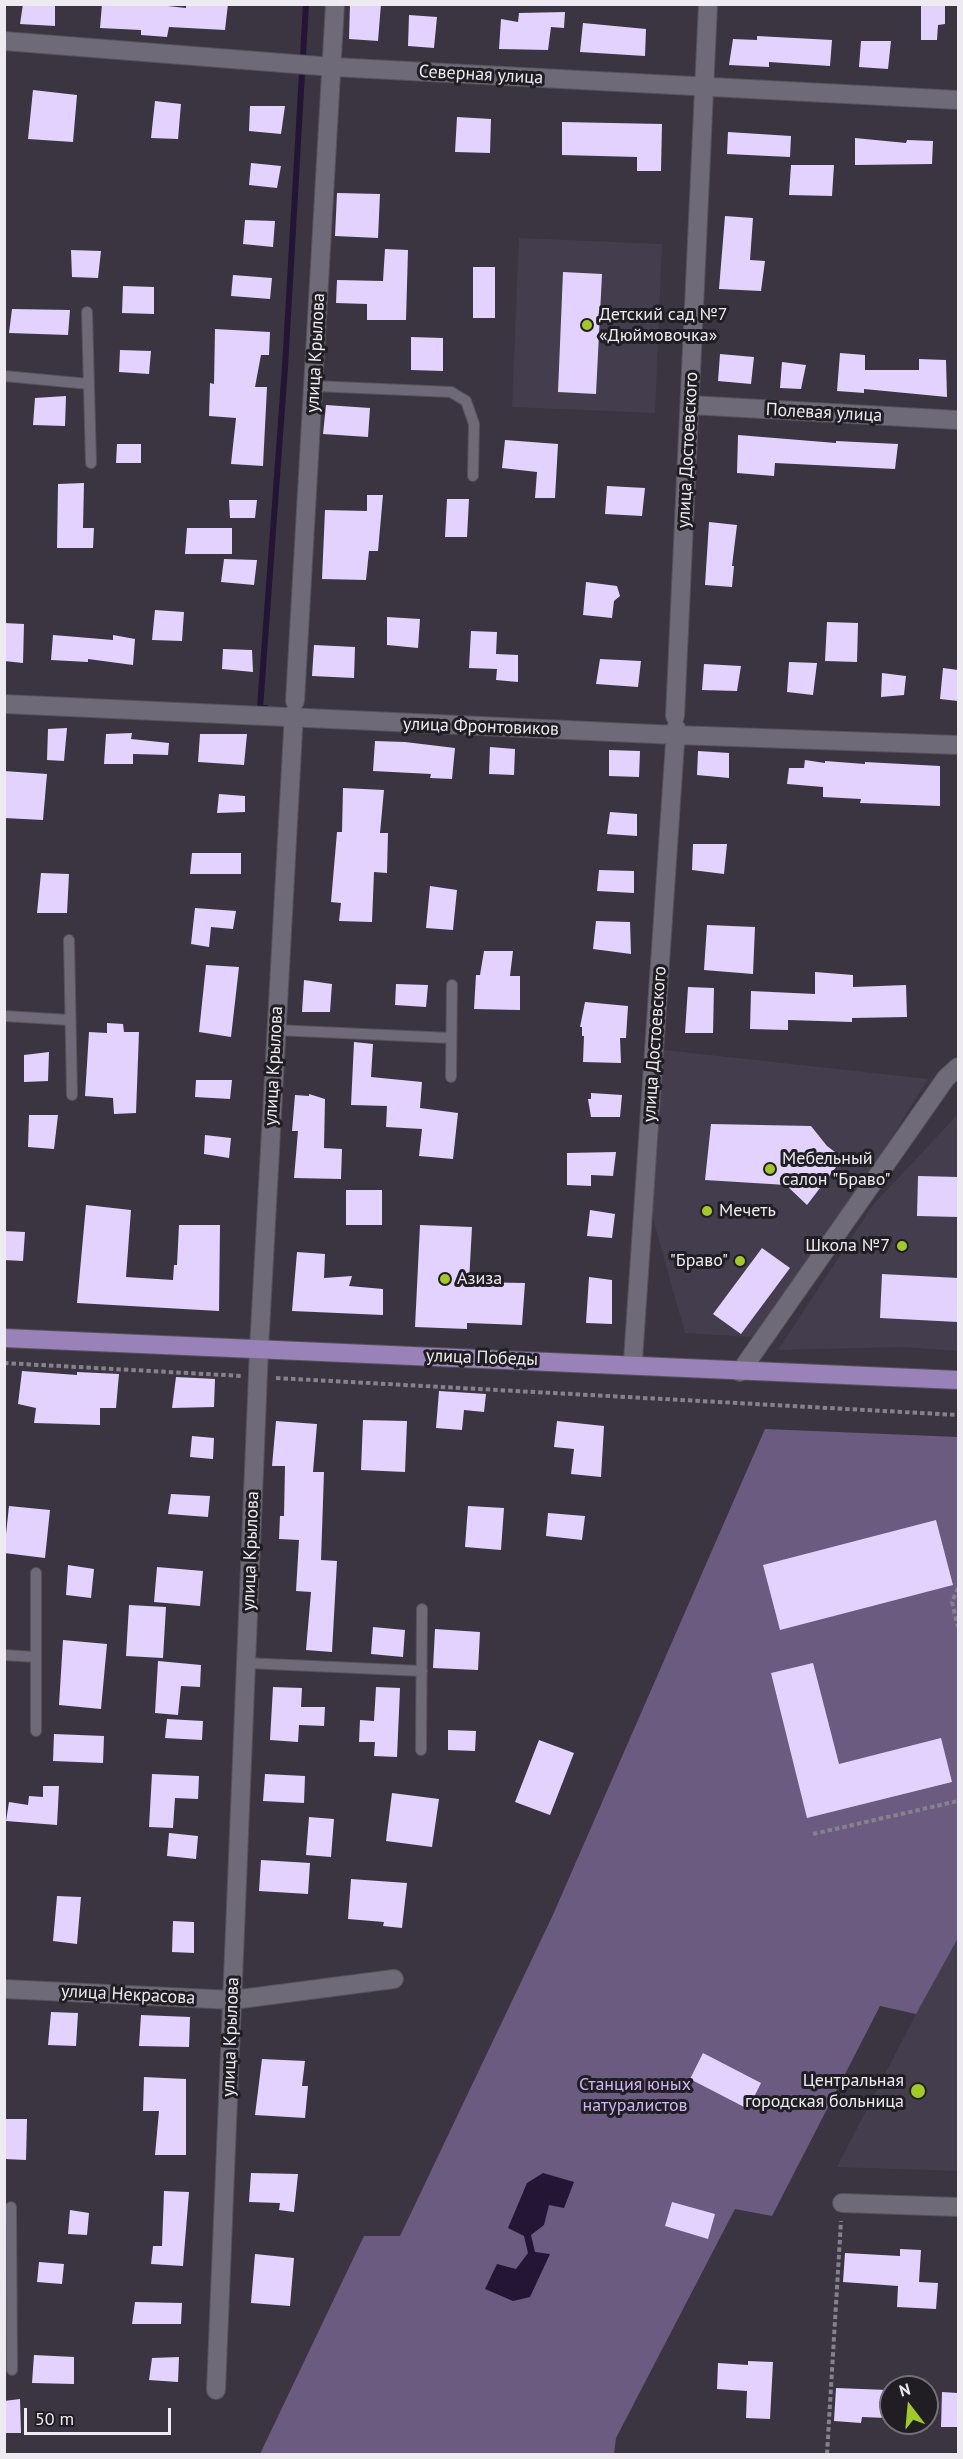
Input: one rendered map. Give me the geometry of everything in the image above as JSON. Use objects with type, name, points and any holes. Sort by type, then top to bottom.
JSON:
[{"type":"main road","name":"улица Победы","points":[[4,1336],[958,1378]]},
{"type":"main road","name":"улица Победы","points":[[259,1347],[633,1360],[742,1370]]},
{"type":"street","name":"улица Крылова","points":[[216,2390],[259,1347],[335,4]]},
{"type":"street","name":"улица Достоевского","points":[[633,1360],[676,726],[708,4]]},
{"type":"street","name":"Северная улица","points":[[4,41],[333,67],[958,100]]},
{"type":"street","name":"Полевая улица","points":[[690,405],[958,420]]},
{"type":"street","name":"улица Фронтовиков","points":[[4,704],[294,711],[676,726],[958,745]]},
{"type":"street","points":[[742,1370],[946,1078],[958,1067]]},
{"type":"street","name":"улица Некрасова","points":[[4,1989],[233,2000],[394,1978]]},
{"type":"street","points":[[842,2202],[958,2207]]},
{"type":"lane","points":[[87,312],[91,462]]},
{"type":"lane","points":[[4,376],[89,384]]},
{"type":"lane","points":[[314,386],[451,392],[466,401],[474,424],[473,476]]},
{"type":"lane","points":[[69,939],[72,1095]]},
{"type":"lane","points":[[451,1077],[452,985]]},
{"type":"lane","points":[[4,1016],[70,1020]]},
{"type":"lane","points":[[276,1030],[451,1038]]},
{"type":"lane","points":[[36,1573],[36,1731]]},
{"type":"lane","points":[[421,1750],[422,1609]]},
{"type":"lane","points":[[4,1655],[36,1657]]},
{"type":"lane","points":[[246,1663],[422,1671]]},
{"type":"lane","points":[[10,2207],[8,2293],[12,2370]]},
{"type":"path","points":[[4,1363],[958,1415]]},
{"type":"path","points":[[958,1588],[952,1602],[958,1627]]},
{"type":"path","points":[[813,1834],[958,1801]]},
{"type":"path","points":[[827,2454],[842,2202]]},
{"type":"shaded area","name":"Детский сад №7 «Дюймовочка»","points":[[519,238],[662,244],[655,413],[512,407]]},
{"type":"shaded area","name":"\"Браво\"","points":[[655,1049],[928,1079],[767,1338],[685,1333],[645,1190]]},
{"type":"shaded area","name":"Школа №7","points":[[958,1114],[958,1351],[904,1347],[778,1350],[873,1205]]},
{"type":"shaded area","name":"Центральная городская больница","points":[[958,1938],[958,2171],[837,2167],[916,2014]]},
{"type":"shaded area","points":[[543,2173],[574,2182],[564,2208],[549,2205],[544,2225],[531,2235],[535,2252],[550,2254],[530,2297],[513,2301],[485,2289],[497,2264],[516,2269],[528,2253],[524,2236],[508,2228],[527,2183]]},
{"type":"green space","name":"Станция юных натуралистов","points":[[765,1429],[958,1437],[958,1938],[916,2014],[880,2006],[772,2216],[735,2209],[616,2438],[614,2454],[260,2454],[364,2236],[400,2236],[552,1917]]},
{"type":"building","points":[[23,4],[55,4],[55,26],[20,24]]},
{"type":"building","points":[[102,4],[149,4],[186,8],[186,4],[228,4],[225,30],[169,27],[167,37],[141,35],[141,30],[100,28]]},
{"type":"building","points":[[350,4],[381,4],[378,41],[349,39]]},
{"type":"building","points":[[921,4],[945,4],[945,24],[938,25],[937,40],[921,40]]},
{"type":"building","points":[[565,12],[564,28],[551,27],[548,50],[499,49],[501,19],[518,22],[519,13]]},
{"type":"building","points":[[409,15],[437,17],[434,48],[408,46]]},
{"type":"building","points":[[583,23],[646,29],[645,56],[580,52]]},
{"type":"building","points":[[757,36],[832,40],[830,66],[769,62],[769,67],[729,65],[733,39],[757,40]]},
{"type":"building","points":[[861,41],[891,41],[888,69],[859,67]]},
{"type":"building","points":[[33,90],[77,95],[73,142],[28,139]]},
{"type":"building","points":[[155,101],[181,104],[178,139],[151,138]]},
{"type":"building","points":[[250,106],[285,106],[281,134],[249,131]]},
{"type":"building","points":[[457,117],[491,119],[490,153],[455,152]]},
{"type":"building","points":[[562,122],[662,124],[661,171],[637,171],[637,157],[562,155]]},
{"type":"building","points":[[728,132],[791,136],[790,157],[727,154]]},
{"type":"building","points":[[855,138],[906,143],[907,140],[933,141],[932,164],[855,165]]},
{"type":"building","points":[[251,163],[281,166],[277,188],[249,185]]},
{"type":"building","points":[[791,165],[834,165],[832,196],[789,195]]},
{"type":"building","points":[[337,193],[380,194],[378,238],[335,236]]},
{"type":"building","points":[[725,216],[753,218],[750,260],[765,261],[761,291],[719,289]]},
{"type":"building","points":[[245,220],[275,221],[273,247],[243,244]]},
{"type":"building","points":[[385,249],[408,250],[406,320],[367,320],[367,304],[336,303],[337,280],[383,281]]},
{"type":"building","points":[[71,250],[101,251],[98,278],[72,277]]},
{"type":"building","points":[[473,267],[495,267],[495,318],[473,318]]},
{"type":"building","points":[[563,272],[602,274],[596,394],[558,392]]},
{"type":"building","points":[[233,275],[272,278],[270,299],[231,296]]},
{"type":"building","points":[[123,286],[154,287],[154,314],[122,313]]},
{"type":"building","points":[[12,309],[70,310],[68,335],[9,333]]},
{"type":"building","points":[[215,329],[270,332],[269,355],[261,355],[255,387],[267,387],[263,466],[231,464],[236,418],[209,416],[210,383],[214,384]]},
{"type":"building","points":[[411,337],[443,338],[443,371],[411,370]]},
{"type":"building","points":[[120,350],[151,351],[149,374],[119,372]]},
{"type":"building","points":[[840,353],[865,355],[865,370],[919,370],[919,359],[946,360],[947,397],[864,389],[864,393],[837,391]]},
{"type":"building","points":[[720,354],[754,357],[751,384],[718,381]]},
{"type":"building","points":[[782,362],[806,365],[801,389],[780,388]]},
{"type":"building","points":[[66,396],[65,426],[33,425],[35,398]]},
{"type":"building","points":[[326,405],[370,408],[368,437],[323,434]]},
{"type":"building","points":[[738,435],[836,443],[836,441],[898,444],[895,469],[775,463],[774,476],[737,473]]},
{"type":"building","points":[[505,440],[558,444],[555,498],[535,498],[537,472],[502,468]]},
{"type":"building","points":[[117,444],[141,444],[141,463],[116,463]]},
{"type":"building","points":[[84,483],[83,528],[94,528],[93,548],[57,548],[58,484]]},
{"type":"building","points":[[607,486],[645,488],[642,516],[605,514]]},
{"type":"building","points":[[367,495],[383,495],[378,551],[369,551],[366,580],[322,579],[325,510],[367,511]]},
{"type":"building","points":[[447,499],[469,499],[467,537],[445,537]]},
{"type":"building","points":[[229,500],[257,500],[255,518],[230,518]]},
{"type":"building","points":[[709,522],[737,525],[732,587],[705,585]]},
{"type":"building","points":[[187,528],[232,528],[232,554],[185,554]]},
{"type":"building","points":[[224,559],[257,560],[254,585],[221,582]]},
{"type":"building","points":[[586,582],[617,586],[620,596],[614,601],[612,618],[583,615]]},
{"type":"building","points":[[155,610],[184,612],[182,641],[152,640]]},
{"type":"building","points":[[387,617],[420,619],[418,648],[387,645]]},
{"type":"building","points":[[827,622],[858,623],[857,662],[825,661]]},
{"type":"building","points":[[4,623],[24,624],[23,663],[4,661]]},
{"type":"building","points":[[471,631],[497,632],[496,654],[518,655],[518,682],[496,680],[497,669],[469,668]]},
{"type":"building","points":[[53,635],[113,640],[113,635],[135,639],[133,665],[88,659],[88,662],[51,660]]},
{"type":"building","points":[[314,645],[355,647],[354,678],[312,676]]},
{"type":"building","points":[[223,649],[252,650],[253,672],[222,669]]},
{"type":"building","points":[[600,659],[641,661],[638,687],[596,684]]},
{"type":"building","points":[[789,662],[817,663],[813,695],[787,692]]},
{"type":"building","points":[[704,664],[741,666],[737,691],[702,690]]},
{"type":"building","points":[[943,668],[958,670],[958,701],[940,699]]},
{"type":"building","points":[[882,673],[906,676],[904,695],[881,697]]},
{"type":"building","points":[[67,728],[64,761],[47,760],[48,729]]},
{"type":"building","points":[[132,733],[131,739],[169,743],[168,755],[133,754],[133,764],[104,764],[106,734]]},
{"type":"building","points":[[200,734],[247,734],[244,765],[198,762]]},
{"type":"building","points":[[375,741],[455,748],[452,779],[430,778],[431,774],[373,771]]},
{"type":"building","points":[[490,747],[515,749],[514,775],[489,774]]},
{"type":"building","points":[[609,750],[640,751],[639,777],[609,776]]},
{"type":"building","points":[[698,751],[729,753],[729,778],[697,775]]},
{"type":"building","points":[[805,760],[825,763],[825,761],[865,764],[865,762],[940,766],[940,806],[860,803],[861,799],[823,797],[823,787],[787,784],[789,768],[804,768]]},
{"type":"building","points":[[4,771],[47,774],[43,820],[4,818]]},
{"type":"building","points":[[343,788],[384,790],[380,833],[388,833],[387,873],[374,872],[372,922],[339,921],[341,903],[331,902],[337,832],[342,832]]},
{"type":"building","points":[[219,794],[245,796],[245,812],[217,813]]},
{"type":"building","points":[[610,812],[637,814],[637,836],[607,834]]},
{"type":"building","points":[[693,844],[727,844],[724,874],[692,870]]},
{"type":"building","points":[[192,853],[241,853],[241,874],[190,874]]},
{"type":"building","points":[[599,870],[634,871],[634,893],[597,891]]},
{"type":"building","points":[[41,873],[69,874],[67,913],[37,913]]},
{"type":"building","points":[[430,886],[457,890],[453,930],[426,928]]},
{"type":"building","points":[[195,908],[236,911],[233,929],[211,927],[209,947],[191,944]]},
{"type":"building","points":[[596,921],[630,922],[631,954],[593,949]]},
{"type":"building","points":[[707,925],[755,927],[753,974],[704,970]]},
{"type":"building","points":[[484,951],[513,951],[510,976],[520,976],[520,1010],[474,1009],[476,975],[480,975]]},
{"type":"building","points":[[206,965],[239,967],[231,1037],[199,1032]]},
{"type":"building","points":[[815,972],[853,975],[853,987],[906,985],[907,1017],[852,1018],[852,1022],[788,1020],[788,1030],[750,1029],[751,991],[815,994]]},
{"type":"building","points":[[304,980],[332,984],[330,1012],[302,1012]]},
{"type":"building","points":[[396,984],[428,985],[426,1007],[395,1005]]},
{"type":"building","points":[[688,987],[714,988],[713,1033],[685,1033]]},
{"type":"building","points":[[585,1002],[628,1006],[626,1038],[620,1038],[621,1063],[583,1062],[584,1036],[582,1036],[582,1027],[580,1027]]},
{"type":"building","points":[[107,1023],[123,1024],[124,1032],[139,1032],[136,1113],[114,1114],[113,1098],[85,1096],[89,1032],[107,1033]]},
{"type":"building","points":[[354,1042],[373,1044],[371,1077],[422,1082],[420,1108],[458,1113],[453,1159],[419,1156],[422,1129],[386,1127],[387,1106],[351,1105]]},
{"type":"building","points":[[49,1052],[48,1081],[24,1082],[24,1055]]},
{"type":"building","points":[[196,1080],[232,1080],[230,1099],[195,1097]]},
{"type":"building","points":[[591,1093],[622,1095],[620,1117],[591,1117],[588,1099],[591,1099]]},
{"type":"building","points":[[309,1094],[325,1099],[324,1148],[342,1149],[341,1179],[294,1178],[298,1131],[292,1131],[295,1095],[309,1096]]},
{"type":"building","points":[[29,1115],[58,1115],[54,1149],[28,1147]]},
{"type":"building","name":"Мебельный салон \"Браво\"","points":[[711,1124],[811,1126],[827,1146],[843,1158],[807,1205],[786,1185],[705,1180]]},
{"type":"building","points":[[205,1135],[231,1138],[229,1158],[204,1154]]},
{"type":"building","points":[[616,1152],[613,1176],[591,1175],[591,1186],[567,1185],[567,1153]]},
{"type":"building","points":[[918,1176],[958,1177],[958,1217],[917,1216]]},
{"type":"building","points":[[346,1190],[382,1190],[382,1225],[346,1225]]},
{"type":"building","points":[[86,1205],[131,1210],[126,1277],[173,1280],[174,1265],[177,1265],[179,1225],[220,1225],[219,1311],[77,1303]]},
{"type":"building","points":[[590,1210],[615,1214],[612,1238],[587,1236]]},
{"type":"building","points":[[420,1225],[472,1227],[469,1282],[525,1283],[522,1325],[467,1323],[467,1329],[415,1327]]},
{"type":"building","points":[[4,1231],[25,1232],[23,1261],[4,1260]]},
{"type":"building","points":[[762,1248],[790,1268],[741,1334],[713,1314]]},
{"type":"building","points":[[297,1252],[325,1254],[324,1278],[352,1276],[349,1286],[383,1289],[383,1315],[292,1311]]},
{"type":"building","points":[[882,1274],[958,1278],[958,1322],[880,1318]]},
{"type":"building","points":[[589,1277],[612,1280],[612,1324],[586,1323]]},
{"type":"building","points":[[22,1371],[77,1375],[77,1372],[119,1374],[116,1408],[100,1408],[100,1425],[34,1423],[36,1408],[18,1404]]},
{"type":"building","points":[[176,1377],[215,1379],[214,1407],[172,1408]]},
{"type":"building","points":[[439,1391],[486,1394],[484,1412],[464,1410],[462,1430],[436,1428]]},
{"type":"building","points":[[363,1420],[407,1421],[405,1472],[361,1470]]},
{"type":"building","points":[[276,1421],[317,1424],[313,1472],[324,1472],[321,1560],[337,1561],[332,1652],[306,1650],[311,1592],[296,1591],[299,1540],[279,1539],[280,1516],[284,1516],[285,1466],[272,1466]]},
{"type":"building","points":[[557,1421],[604,1426],[601,1477],[571,1474],[574,1449],[554,1447]]},
{"type":"building","points":[[192,1436],[214,1438],[213,1459],[190,1457]]},
{"type":"building","points":[[171,1494],[210,1496],[208,1517],[168,1514]]},
{"type":"building","points":[[9,1506],[50,1510],[45,1558],[4,1553]]},
{"type":"building","points":[[468,1506],[504,1508],[501,1550],[465,1547]]},
{"type":"building","points":[[548,1513],[585,1516],[582,1540],[546,1536]]},
{"type":"building","points":[[936,1520],[953,1585],[780,1630],[763,1565]]},
{"type":"building","points":[[68,1565],[94,1569],[91,1598],[66,1595]]},
{"type":"building","points":[[157,1567],[203,1571],[200,1606],[154,1602]]},
{"type":"building","points":[[129,1605],[166,1607],[163,1658],[126,1656]]},
{"type":"building","points":[[373,1627],[405,1630],[403,1657],[371,1654]]},
{"type":"building","points":[[435,1629],[480,1632],[478,1670],[433,1668]]},
{"type":"building","points":[[63,1640],[107,1644],[101,1709],[59,1705]]},
{"type":"building","points":[[158,1661],[201,1665],[200,1687],[181,1686],[178,1715],[155,1713]]},
{"type":"building","points":[[813,1663],[839,1764],[941,1738],[952,1782],[807,1818],[771,1673]]},
{"type":"building","points":[[273,1687],[302,1688],[301,1707],[325,1707],[324,1726],[299,1725],[298,1742],[270,1740]]},
{"type":"building","points":[[376,1687],[400,1688],[397,1757],[374,1756],[375,1742],[359,1742],[360,1720],[374,1721]]},
{"type":"building","points":[[167,1719],[203,1721],[202,1740],[165,1738]]},
{"type":"building","points":[[448,1730],[476,1731],[475,1751],[448,1750]]},
{"type":"building","points":[[54,1734],[104,1736],[103,1763],[53,1761]]},
{"type":"building","points":[[539,1740],[574,1753],[550,1815],[515,1802]]},
{"type":"building","points":[[152,1774],[199,1776],[198,1799],[175,1798],[173,1828],[149,1827]]},
{"type":"building","points":[[265,1774],[305,1776],[304,1803],[263,1801]]},
{"type":"building","points":[[43,1786],[59,1786],[57,1825],[6,1821],[9,1802],[28,1805],[29,1796],[43,1797]]},
{"type":"building","points":[[392,1793],[439,1799],[432,1847],[386,1841]]},
{"type":"building","points":[[309,1817],[334,1819],[331,1857],[306,1855]]},
{"type":"building","points":[[169,1833],[198,1836],[196,1859],[167,1856]]},
{"type":"building","points":[[261,1860],[310,1863],[308,1894],[259,1891]]},
{"type":"building","points":[[351,1879],[407,1883],[402,1928],[383,1926],[384,1922],[348,1919]]},
{"type":"building","points":[[57,1896],[81,1897],[77,1944],[53,1941]]},
{"type":"building","points":[[173,1921],[194,1922],[194,1953],[172,1952]]},
{"type":"building","points":[[51,2012],[78,2013],[76,2046],[48,2045]]},
{"type":"building","points":[[141,2015],[190,2017],[189,2047],[139,2046]]},
{"type":"building","points":[[703,2053],[761,2083],[748,2109],[690,2079]]},
{"type":"building","points":[[262,2059],[305,2061],[302,2086],[308,2086],[305,2118],[255,2115]]},
{"type":"building","points":[[144,2077],[186,2079],[186,2155],[155,2155],[159,2111],[143,2111]]},
{"type":"building","points":[[4,2119],[27,2119],[26,2160],[4,2159]]},
{"type":"building","points":[[251,2173],[298,2174],[294,2212],[279,2210],[280,2203],[249,2202]]},
{"type":"building","points":[[164,2191],[189,2192],[183,2266],[151,2264],[153,2246],[162,2246]]},
{"type":"building","points":[[672,2202],[715,2214],[708,2239],[665,2226]]},
{"type":"building","points":[[70,2210],[89,2213],[87,2235],[68,2234]]},
{"type":"building","points":[[900,2249],[921,2250],[919,2282],[938,2283],[936,2309],[897,2307],[898,2286],[843,2282],[845,2253],[900,2256]]},
{"type":"building","points":[[255,2254],[294,2258],[290,2306],[251,2303]]},
{"type":"building","points":[[39,2262],[64,2264],[62,2284],[37,2282]]},
{"type":"building","points":[[135,2302],[182,2303],[181,2324],[132,2324]]},
{"type":"building","points":[[34,2355],[74,2357],[74,2384],[32,2383]]},
{"type":"building","points":[[179,2357],[178,2382],[149,2380],[152,2358]]},
{"type":"building","points":[[748,2361],[773,2362],[770,2419],[746,2418],[747,2391],[717,2389],[718,2363],[748,2365]]},
{"type":"building","points":[[836,2388],[879,2390],[879,2418],[862,2417],[861,2423],[834,2421]]},
{"type":"building","points":[[942,2392],[958,2393],[958,2427],[941,2427]]},
{"type":"building","points":[[20,2399],[21,2433],[4,2433],[4,2401]]},
{"type":"waterway","points":[[266,708],[260,708],[285,367],[306,4]]},
{"type":"place","name":"Детский сад №7 «Дюймовочка»","points":[[587,325]]},
{"type":"place","name":"Мебельный салон \"Браво\"","points":[[770,1169]]},
{"type":"place","name":"Мечеть","points":[[707,1211]]},
{"type":"place","name":"Школа №7","points":[[902,1246]]},
{"type":"place","name":"\"Браво\"","points":[[740,1261]]},
{"type":"place","name":"Азиза","points":[[445,1279]]},
{"type":"place","name":"Центральная городская больница","points":[[918,2091]]}]
